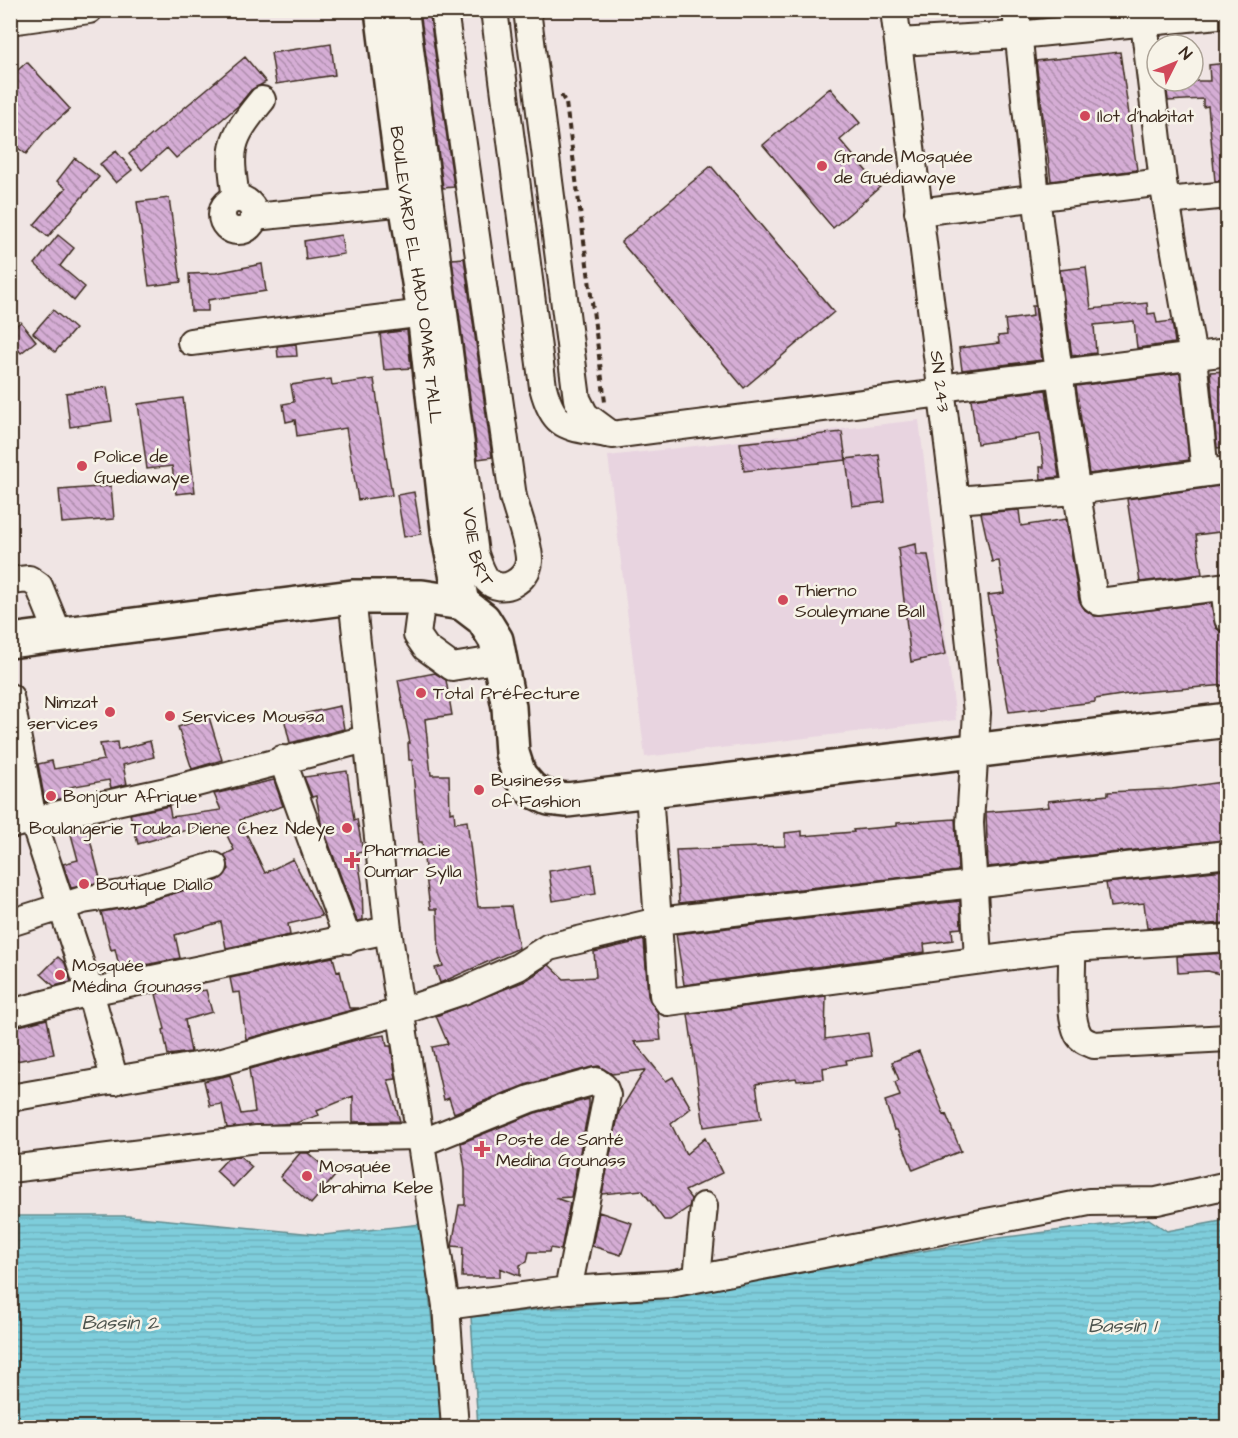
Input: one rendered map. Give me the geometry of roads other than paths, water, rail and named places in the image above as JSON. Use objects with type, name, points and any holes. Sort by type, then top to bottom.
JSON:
[{"type":"main road","name":"BOULEVARD EL HADJ OMAR TALL","points":[[382,10],[406,202],[424,313],[449,538],[462,603]]},
{"type":"main road","points":[[412,597],[436,564],[449,538]]},
{"type":"main road","points":[[10,641],[352,597],[412,597],[462,603],[483,619],[496,640],[510,706],[512,753],[519,775],[532,790],[549,798],[567,800],[974,753],[1227,720]]},
{"type":"street","name":"VOIE BRT","points":[[405,10],[475,554],[487,580],[506,586],[519,581],[526,572],[529,561],[513,497],[444,10]]},
{"type":"street","points":[[494,10],[541,376],[548,407],[563,426],[612,435],[1227,352]]},
{"type":"street","points":[[527,10],[577,399],[585,415],[612,435]]},
{"type":"street","name":"SN 243","points":[[894,10],[955,500],[977,714],[970,805],[978,959]]},
{"type":"street","points":[[10,21],[88,11]]},
{"type":"street","points":[[899,42],[1017,23],[1144,22],[1227,14]]},
{"type":"street","points":[[955,500],[1076,491],[1216,472],[1193,357],[1165,192],[1144,22]]},
{"type":"street","points":[[1017,23],[1036,196],[1076,491],[1094,598],[1096,601],[1226,586],[1227,619]]},
{"type":"street","points":[[262,100],[242,124],[230,154],[245,208],[406,202]]},
{"type":"street","points":[[918,212],[1036,196],[1165,192],[1227,195]]},
{"type":"street","points":[[191,342],[424,313]]},
{"type":"street","points":[[10,581],[29,579],[39,586],[59,635]]},
{"type":"street","points":[[352,597],[388,930],[446,1306],[455,1428]]},
{"type":"street","points":[[412,597],[417,635],[426,648],[452,667],[501,659]]},
{"type":"street","points":[[10,697],[22,823],[61,908],[90,992],[115,1081]]},
{"type":"street","points":[[22,823],[162,792],[366,739]]},
{"type":"street","points":[[282,759],[348,940]]},
{"type":"street","points":[[650,792],[663,995],[668,1002],[1072,948],[1227,938]]},
{"type":"street","points":[[10,1098],[219,1062],[400,1012],[463,991],[519,967],[549,947],[658,921],[1227,854]]},
{"type":"street","points":[[10,923],[100,896],[121,894],[214,866]]},
{"type":"street","points":[[10,1013],[90,992],[388,930]]},
{"type":"street","points":[[1072,948],[1074,1020],[1079,1035],[1084,1041],[1094,1045],[1146,1044],[1227,1038]]},
{"type":"street","points":[[10,1169],[257,1138],[421,1139],[550,1093],[596,1081],[604,1087],[607,1095],[568,1290]]},
{"type":"street","points":[[446,1306],[568,1290],[670,1284],[1089,1202],[1157,1201],[1227,1185]]},
{"type":"street","points":[[697,1278],[704,1206]]},
{"type":"water","name":"Bassin 2","points":[[10,1216],[127,1216],[324,1235],[421,1224],[444,1427],[11,1427]]},
{"type":"water","name":"Bassin 1","points":[[1149,1219],[1167,1231],[1227,1220],[1227,1427],[478,1427],[471,1317],[681,1294],[991,1239]]},
{"type":"place","name":"Ilot d'habitat","points":[[1085,116]]},
{"type":"place","name":"Grande Mosquée de Guédiawaye","points":[[822,166]]},
{"type":"place","name":"Police de Guediawaye","points":[[82,466]]},
{"type":"place","name":"Thierno Souleymane Ball","points":[[783,600]]},
{"type":"place","name":"Total Préfecture","points":[[421,693]]},
{"type":"place","name":"Nimzat services","points":[[110,712]]},
{"type":"place","name":"Services Moussa","points":[[170,716]]},
{"type":"place","name":"Business of Fashion","points":[[479,790]]},
{"type":"place","name":"Bonjour Afrique","points":[[51,796]]},
{"type":"place","name":"Boulangerie Touba Diene Chez Ndeye","points":[[347,828]]},
{"type":"place","name":"Pharmacie Oumar Sylla","points":[[352,860]]},
{"type":"place","name":"Boutique Diallo","points":[[84,884]]},
{"type":"place","name":"Mosquée Médina Gounass","points":[[60,975]]},
{"type":"place","name":"Poste de Santé Medina Gounass","points":[[482,1149]]},
{"type":"place","name":"Mosquée Ibrahima Kebe","points":[[307,1176]]}]
